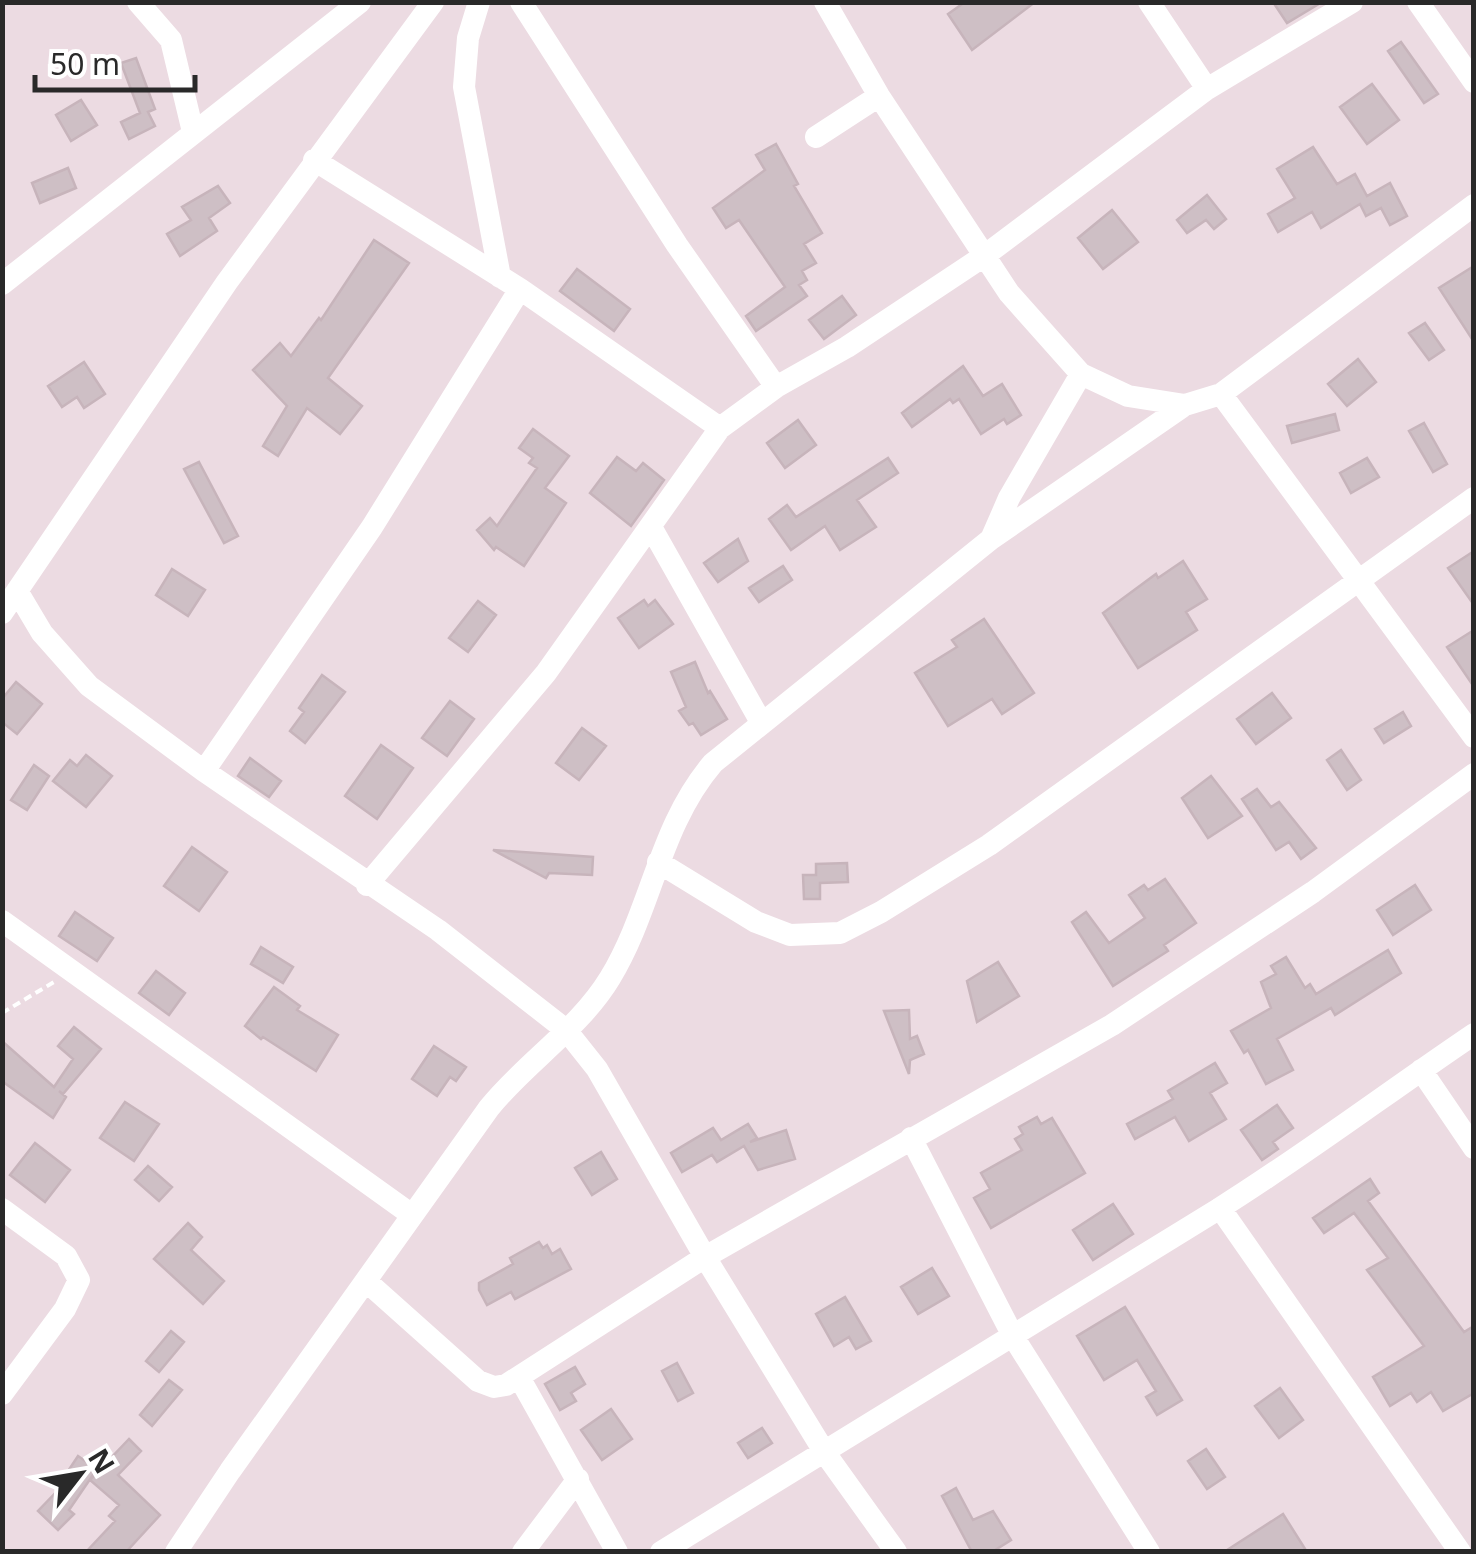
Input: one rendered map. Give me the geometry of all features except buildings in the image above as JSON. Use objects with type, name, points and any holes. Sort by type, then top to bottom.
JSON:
[{"type":"street","points":[[138,2],[170,40],[193,132]]},
{"type":"street","points":[[2,284],[360,2]]},
{"type":"street","points":[[2,614],[314,160],[432,2]]},
{"type":"street","points":[[204,771],[372,527],[510,283],[464,86],[468,38],[478,2]]},
{"type":"street","points":[[521,2],[677,246],[776,387]]},
{"type":"street","points":[[825,2],[880,96],[984,256],[1042,334],[1081,374],[1128,396],[1184,405]]},
{"type":"street","points":[[1148,2],[1207,89]]},
{"type":"street","points":[[367,884],[546,674],[720,428],[776,387],[847,347],[984,256],[1207,89],[1352,2]]},
{"type":"street","points":[[1418,2],[1474,82]]},
{"type":"street","points":[[816,137],[880,96]]},
{"type":"street","points":[[314,160],[510,283],[720,428]]},
{"type":"street","points":[[185,1548],[412,1215],[513,1078],[591,1005],[611,976],[630,938],[675,818],[694,786],[714,763],[991,539],[1184,405],[1221,394],[1474,205]]},
{"type":"street","points":[[991,539],[1016,486],[1081,374]]},
{"type":"street","points":[[1221,394],[1474,737]]},
{"type":"street","points":[[658,862],[756,922],[790,935],[840,934],[989,845],[1474,498]]},
{"type":"street","points":[[651,528],[761,722]]},
{"type":"street","points":[[18,591],[42,633],[89,686],[204,771],[438,930],[566,1030],[597,1069],[825,1453],[896,1552]]},
{"type":"street","points":[[366,1281],[478,1381],[494,1387],[519,1377],[705,1256],[1129,1014],[1313,892],[1474,774]]},
{"type":"street","points":[[2,921],[412,1215]]},
{"type":"street","points":[[662,1552],[1220,1208],[1474,1034]]},
{"type":"street","points":[[1421,1070],[1474,1148]]},
{"type":"street","points":[[910,1138],[1014,1338],[1150,1552]]},
{"type":"street","points":[[1220,1208],[1460,1552]]},
{"type":"street","points":[[2,1209],[66,1256],[79,1280],[65,1309],[2,1394]]},
{"type":"street","points":[[519,1377],[617,1552]]},
{"type":"street","points":[[523,1552],[578,1479]]},
{"type":"path","points":[[2,1013],[72,970]]}]
